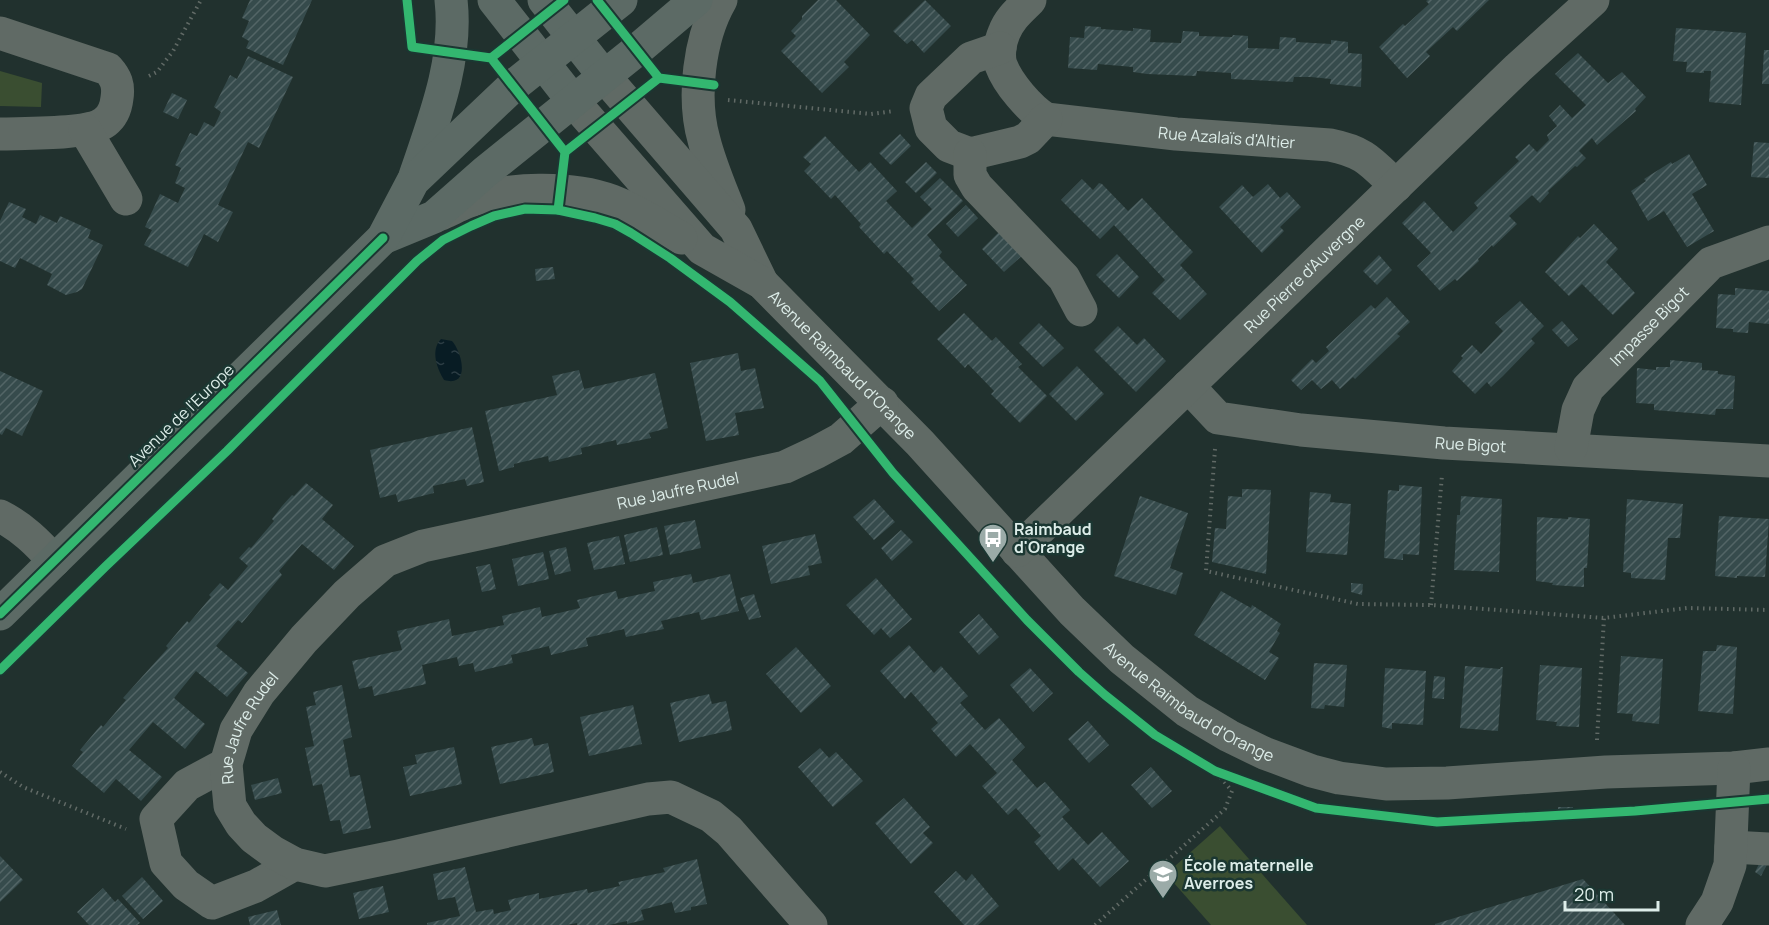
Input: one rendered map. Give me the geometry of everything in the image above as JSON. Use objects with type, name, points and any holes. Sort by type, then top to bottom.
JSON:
[{"type":"main road","points":[[413,181],[451,53],[453,25],[451,0]]},
{"type":"main road","points":[[494,0],[573,101]]},
{"type":"main road","points":[[544,0],[604,76]]},
{"type":"main road","name":"Avenue de l'Europe","points":[[0,614],[383,238],[413,181],[513,86],[621,0]]},
{"type":"main road","name":"Avenue de l'Europe","points":[[383,238],[434,217],[485,172],[696,0]]},
{"type":"street","name":"Avenue Raimbaud d'Orange","points":[[721,0],[714,12],[703,49],[706,84],[703,139],[736,229],[762,283]]},
{"type":"street","points":[[1000,48],[971,58],[931,96],[926,108],[931,128],[949,146],[970,154],[1020,142],[1028,138],[1046,119],[1035,113],[1015,90],[1001,65],[1000,48],[1003,33],[1012,18],[1030,0]]},
{"type":"street","name":"Rue Pierre d'Auvergne","points":[[1017,551],[1518,68],[1593,0]]},
{"type":"street","points":[[0,33],[108,69],[116,79],[118,90],[116,109],[105,123],[85,130],[0,134]]},
{"type":"street","name":"Avenue Raimbaud d'Orange","points":[[604,76],[736,229]]},
{"type":"street","name":"Avenue Raimbaud d'Orange","points":[[573,101],[702,249]]},
{"type":"street","name":"Rue Azalaïs d'Altier","points":[[1046,119],[1176,134],[1330,145],[1351,149],[1368,159],[1396,186]]},
{"type":"street","points":[[85,130],[126,199]]},
{"type":"street","points":[[970,154],[970,175],[977,187],[1064,278],[1081,310]]},
{"type":"street","name":"Avenue Raimbaud d'Orange","points":[[434,217],[469,201],[507,192],[541,190],[573,192],[613,201],[762,283],[882,403],[1072,611],[1122,659],[1187,711],[1229,736],[1264,753],[1312,771],[1339,778],[1386,784],[1447,783],[1606,772],[1734,768],[1769,764]]},
{"type":"street","name":"Impasse Bigot","points":[[1571,448],[1578,410],[1588,388],[1711,262],[1769,242]]},
{"type":"street","points":[[1188,386],[1218,418]]},
{"type":"street","name":"Rue Jaufre Rudel","points":[[811,925],[729,831],[711,816],[671,797],[648,798],[409,854],[325,871],[295,864],[273,852],[254,838],[241,824],[230,806],[226,764],[236,730],[259,693],[304,639],[346,594],[385,561],[423,546],[785,467],[841,439],[882,403]]},
{"type":"street","name":"Rue Bigot","points":[[1218,418],[1301,430],[1444,443],[1571,448],[1769,461]]},
{"type":"street","points":[[0,516],[34,538],[54,561]]},
{"type":"street","points":[[226,764],[187,784],[156,819],[166,863],[186,885],[212,903],[256,886],[295,864]]},
{"type":"street","points":[[1702,925],[1717,902],[1730,865],[1734,768]]},
{"type":"street","points":[[1731,847],[1769,849]]},
{"type":"path","points":[[118,90],[157,72],[173,51],[201,0]]},
{"type":"path","points":[[706,84],[714,98],[871,114],[926,108]]},
{"type":"path","points":[[1218,418],[1206,571],[1358,604],[1431,605],[1604,618],[1687,608],[1769,610]]},
{"type":"path","points":[[1431,605],[1444,443]]},
{"type":"path","points":[[1604,618],[1597,744],[1606,772]]},
{"type":"path","points":[[1215,771],[1229,736]]},
{"type":"path","points":[[1205,765],[1234,778]]},
{"type":"path","points":[[1095,925],[1225,810],[1232,791],[1215,771]]},
{"type":"path","points":[[0,772],[23,787],[121,828],[159,833]]},
{"type":"green space","points":[[0,71],[42,83],[41,107],[0,106]]},
{"type":"green space","points":[[1220,826],[1307,925],[1211,925],[1166,874]]},
{"type":"water","points":[[441,339],[452,341],[461,360],[461,374],[453,381],[444,380],[437,365],[435,354]]},
{"type":"building","points":[[250,0],[312,0],[283,65],[246,48],[249,41],[242,37],[249,21],[242,18]]},
{"type":"building","points":[[818,0],[836,0],[870,35],[844,62],[849,67],[822,93],[781,51],[796,36],[791,31]]},
{"type":"building","points":[[925,0],[951,26],[924,53],[912,40],[907,44],[893,31]]},
{"type":"building","points":[[1489,0],[1457,31],[1453,27],[1426,52],[1430,56],[1407,78],[1379,47],[1429,4],[1426,1]]},
{"type":"building","points":[[1085,26],[1133,31],[1133,28],[1151,30],[1150,42],[1181,43],[1183,31],[1199,32],[1199,36],[1248,36],[1248,48],[1279,49],[1280,37],[1296,38],[1296,42],[1331,44],[1331,40],[1348,42],[1348,53],[1362,54],[1361,87],[1330,84],[1331,79],[1311,77],[1294,77],[1293,82],[1231,79],[1231,73],[1197,71],[1196,76],[1147,74],[1133,72],[1133,67],[1098,64],[1097,70],[1068,68],[1070,37],[1084,38]]},
{"type":"building","points":[[1676,28],[1746,33],[1741,105],[1709,102],[1711,71],[1686,72],[1687,62],[1673,61]]},
{"type":"building","points":[[1764,50],[1769,50],[1769,84],[1762,84]]},
{"type":"building","points":[[1578,53],[1608,83],[1622,72],[1646,97],[1635,109],[1636,111],[1597,145],[1592,138],[1579,151],[1586,158],[1548,191],[1549,193],[1540,203],[1532,195],[1509,216],[1517,224],[1493,247],[1492,245],[1478,259],[1479,261],[1457,281],[1455,279],[1440,291],[1417,266],[1431,253],[1402,223],[1424,201],[1453,232],[1478,208],[1474,203],[1519,161],[1515,157],[1529,144],[1537,152],[1549,140],[1547,135],[1557,126],[1549,116],[1560,105],[1572,118],[1586,105],[1555,74]]},
{"type":"building","points":[[248,56],[293,77],[259,148],[248,142],[218,205],[233,212],[218,242],[204,234],[188,267],[144,245],[152,230],[145,227],[160,194],[178,203],[185,188],[175,183],[181,168],[175,165],[182,149],[190,133],[197,136],[204,122],[214,127],[221,112],[214,107],[230,75],[237,79]]},
{"type":"building","points":[[172,93],[187,100],[178,119],[163,112]]},
{"type":"building","points":[[900,134],[911,146],[891,165],[879,153]]},
{"type":"building","points":[[825,136],[859,172],[870,162],[897,191],[886,201],[912,228],[932,209],[920,197],[940,178],[963,201],[927,235],[942,252],[939,256],[967,285],[939,311],[911,282],[914,279],[887,251],[884,254],[859,227],[861,224],[835,195],[831,199],[804,171],[811,164],[803,157]]},
{"type":"building","points":[[1754,142],[1769,143],[1769,178],[1751,177]]},
{"type":"building","points":[[1689,154],[1707,185],[1692,194],[1714,231],[1687,247],[1664,211],[1648,221],[1631,191],[1646,181],[1644,179]]},
{"type":"building","points":[[926,162],[937,173],[916,193],[905,182]]},
{"type":"building","points":[[1082,179],[1093,190],[1099,183],[1102,184],[1128,211],[1142,198],[1193,252],[1180,265],[1207,294],[1180,320],[1152,293],[1165,280],[1114,225],[1100,239],[1061,200]]},
{"type":"building","points":[[1268,184],[1280,198],[1287,192],[1301,207],[1280,227],[1284,231],[1262,253],[1219,207],[1242,185],[1253,197]]},
{"type":"building","points":[[9,202],[26,209],[22,217],[36,224],[40,215],[57,223],[60,216],[91,230],[88,238],[103,245],[82,289],[66,295],[47,285],[52,274],[20,258],[15,268],[0,261],[0,221]]},
{"type":"building","points":[[966,205],[978,218],[958,237],[946,224]]},
{"type":"building","points":[[1594,224],[1618,249],[1606,262],[1635,293],[1613,315],[1582,284],[1569,296],[1545,272],[1578,236],[1580,238]]},
{"type":"building","points":[[1002,229],[1025,253],[1004,272],[982,249]]},
{"type":"building","points":[[1117,254],[1139,277],[1119,298],[1096,275]]},
{"type":"building","points":[[1379,255],[1392,270],[1377,285],[1363,271]]},
{"type":"building","points":[[553,267],[555,279],[536,281],[535,269]]},
{"type":"building","points":[[1735,288],[1769,291],[1769,324],[1749,322],[1748,333],[1716,328],[1718,294],[1735,295]]},
{"type":"building","points":[[1387,297],[1410,322],[1397,334],[1400,336],[1355,379],[1353,377],[1340,389],[1332,380],[1321,389],[1312,380],[1301,390],[1291,380],[1312,359],[1316,363],[1329,351],[1326,347],[1371,305],[1375,309]]},
{"type":"building","points":[[1520,301],[1544,326],[1531,339],[1535,343],[1503,376],[1491,387],[1487,382],[1475,394],[1452,371],[1463,358],[1461,356],[1472,345],[1481,354],[1503,331],[1495,323]]},
{"type":"building","points":[[964,313],[992,341],[996,337],[1022,364],[1018,367],[1047,396],[1020,423],[991,394],[994,391],[968,364],[965,368],[937,339]]},
{"type":"building","points":[[1562,321],[1578,339],[1568,347],[1552,330]]},
{"type":"building","points":[[1039,323],[1064,348],[1043,367],[1019,343]]},
{"type":"building","points":[[1118,326],[1137,345],[1144,338],[1166,361],[1136,392],[1094,350]]},
{"type":"building","points":[[738,353],[741,371],[755,368],[764,408],[735,413],[739,435],[706,441],[690,363]]},
{"type":"building","points":[[1670,360],[1702,363],[1702,370],[1718,371],[1718,374],[1735,376],[1733,409],[1716,409],[1715,415],[1654,410],[1654,404],[1636,403],[1637,368],[1656,370],[1656,367],[1670,367]]},
{"type":"building","points":[[1077,366],[1104,394],[1076,421],[1049,394]]},
{"type":"building","points":[[579,370],[584,389],[655,373],[668,428],[649,433],[651,438],[617,445],[616,440],[581,448],[582,454],[549,462],[548,456],[514,464],[514,467],[499,471],[485,411],[557,395],[552,376]]},
{"type":"building","points":[[0,371],[43,391],[22,436],[6,428],[2,435],[0,434]]},
{"type":"building","points":[[472,427],[484,482],[467,486],[465,479],[433,486],[434,493],[398,502],[396,494],[380,498],[370,450]]},
{"type":"building","points":[[306,483],[333,505],[322,519],[354,546],[334,570],[302,544],[279,571],[282,575],[242,623],[238,620],[216,646],[248,673],[227,697],[196,671],[174,698],[205,724],[185,749],[153,722],[129,750],[162,777],[141,801],[116,779],[104,793],[72,766],[83,752],[80,750],[126,700],[123,698],[168,648],[166,646],[187,621],[189,623],[220,583],[228,590],[248,566],[239,558],[249,547],[251,548],[274,521],[272,519],[282,506]]},
{"type":"building","points":[[1399,485],[1422,487],[1419,555],[1403,554],[1403,560],[1384,558],[1388,490],[1399,491]]},
{"type":"building","points":[[1242,489],[1271,490],[1266,574],[1212,562],[1215,528],[1226,529],[1228,496],[1242,497]]},
{"type":"building","points":[[1310,492],[1331,494],[1330,502],[1351,504],[1347,555],[1306,552]]},
{"type":"building","points":[[1140,496],[1188,513],[1170,568],[1183,573],[1176,595],[1114,576]]},
{"type":"building","points":[[1461,496],[1502,499],[1499,572],[1454,570],[1457,515],[1460,515]]},
{"type":"building","points":[[874,499],[895,522],[874,540],[853,517]]},
{"type":"building","points":[[1627,499],[1683,504],[1680,538],[1668,538],[1665,580],[1631,578],[1631,573],[1623,572]]},
{"type":"building","points":[[1719,516],[1769,519],[1765,577],[1715,576]]},
{"type":"building","points":[[1537,517],[1590,519],[1584,587],[1552,585],[1553,583],[1536,581]]},
{"type":"building","points":[[695,520],[701,548],[670,555],[664,526]]},
{"type":"building","points":[[657,527],[663,555],[630,562],[624,535]]},
{"type":"building","points":[[901,530],[913,542],[892,561],[881,548]]},
{"type":"building","points":[[815,534],[822,563],[808,566],[810,575],[771,584],[762,546]]},
{"type":"building","points":[[619,536],[625,564],[594,570],[587,543]]},
{"type":"building","points":[[566,547],[571,571],[555,575],[549,551]]},
{"type":"building","points":[[543,552],[549,579],[518,586],[512,559]]},
{"type":"building","points":[[490,564],[496,589],[482,592],[476,567]]},
{"type":"building","points":[[691,574],[693,583],[730,574],[739,611],[701,620],[699,612],[661,621],[664,629],[626,637],[624,629],[586,638],[588,646],[551,655],[549,646],[511,655],[513,663],[475,672],[473,663],[459,666],[457,657],[422,665],[426,684],[374,696],[372,686],[359,689],[352,661],[402,650],[397,631],[449,619],[452,636],[504,625],[502,616],[540,607],[542,617],[580,608],[577,600],[616,591],[618,599],[655,591],[653,582]]},
{"type":"building","points":[[876,578],[912,619],[890,638],[881,628],[874,635],[846,605]]},
{"type":"building","points":[[1351,583],[1363,584],[1362,595],[1351,592]]},
{"type":"building","points":[[1221,591],[1251,608],[1252,605],[1281,624],[1277,631],[1280,633],[1269,652],[1279,658],[1265,680],[1194,635]]},
{"type":"building","points":[[754,594],[761,617],[749,620],[740,598]]},
{"type":"building","points":[[979,614],[999,637],[979,655],[959,632]]},
{"type":"building","points":[[909,645],[934,673],[941,666],[968,696],[960,703],[985,730],[999,718],[1025,747],[1012,760],[1037,788],[1045,782],[1070,810],[1062,817],[1088,845],[1102,832],[1129,861],[1100,887],[1073,858],[1059,871],[1034,842],[1041,836],[1016,808],[1008,815],[982,786],[997,773],[970,744],[956,757],[931,729],[938,723],[911,692],[905,699],[880,671]]},
{"type":"building","points":[[1717,645],[1737,647],[1733,714],[1698,711],[1703,651],[1716,651]]},
{"type":"building","points":[[796,647],[831,686],[801,713],[766,674]]},
{"type":"building","points":[[1621,656],[1663,659],[1659,724],[1632,721],[1633,714],[1617,713]]},
{"type":"building","points":[[1314,663],[1347,665],[1344,707],[1325,705],[1324,709],[1311,708]]},
{"type":"building","points":[[1540,665],[1582,668],[1579,727],[1556,726],[1557,722],[1536,720]]},
{"type":"building","points":[[1465,666],[1500,669],[1503,667],[1498,731],[1460,728]]},
{"type":"building","points":[[1030,668],[1053,693],[1033,712],[1010,685]]},
{"type":"building","points":[[1385,668],[1426,671],[1423,725],[1392,723],[1392,729],[1382,727]]},
{"type":"building","points":[[1434,676],[1445,677],[1444,699],[1432,698]]},
{"type":"building","points":[[342,685],[352,737],[343,740],[350,777],[360,775],[371,828],[343,834],[340,820],[330,821],[322,784],[313,786],[305,748],[314,746],[306,707],[316,705],[313,692]]},
{"type":"building","points":[[709,694],[712,704],[726,701],[732,730],[679,742],[670,703]]},
{"type":"building","points":[[633,705],[642,744],[589,756],[580,717]]},
{"type":"building","points":[[1088,721],[1109,745],[1089,763],[1068,739]]},
{"type":"building","points":[[532,738],[534,746],[548,743],[554,772],[500,784],[491,747]]},
{"type":"building","points":[[454,747],[462,784],[410,796],[403,767],[417,764],[415,755]]},
{"type":"building","points":[[820,748],[829,758],[836,752],[863,781],[833,807],[798,767]]},
{"type":"building","points":[[1151,767],[1172,791],[1152,808],[1131,785]]},
{"type":"building","points":[[278,778],[282,793],[255,800],[251,785]]},
{"type":"building","points":[[904,798],[930,827],[923,833],[933,843],[911,864],[875,823]]},
{"type":"building","points":[[1558,807],[1573,807],[1573,813],[1558,813]]},
{"type":"building","points":[[0,856],[23,880],[0,902]]},
{"type":"building","points":[[697,859],[707,904],[691,907],[691,910],[675,913],[672,902],[641,910],[644,920],[627,924],[627,921],[609,925],[577,925],[577,923],[567,925],[427,925],[427,923],[460,916],[455,897],[438,900],[433,874],[465,867],[476,912],[493,909],[494,914],[511,910],[508,900],[539,893],[539,899],[587,889],[588,893],[620,886],[618,882],[665,872],[663,868]]},
{"type":"building","points":[[1761,860],[1768,863],[1761,876],[1755,872]]},
{"type":"building","points":[[956,871],[966,881],[972,874],[999,906],[978,925],[964,925],[934,892]]},
{"type":"building","points":[[142,877],[163,901],[143,919],[122,896]]},
{"type":"building","points":[[1583,879],[1625,925],[1435,925],[1435,924]]},
{"type":"building","points":[[383,886],[389,912],[359,919],[353,893]]},
{"type":"building","points":[[103,888],[115,902],[118,899],[140,923],[137,925],[89,925],[77,912]]},
{"type":"building","points":[[277,910],[281,925],[250,925],[248,917]]},
{"type":"cycle path","points":[[407,0],[412,47],[491,58],[565,152],[558,210]]},
{"type":"cycle path","points":[[491,58],[564,0]]},
{"type":"cycle path","points":[[597,0],[659,78],[714,85]]},
{"type":"cycle path","points":[[565,152],[659,78]]},
{"type":"cycle path","points":[[0,670],[227,451],[417,261],[443,240],[494,216],[525,209],[558,210],[615,224],[670,258],[730,302],[820,381],[893,473],[1027,620],[1079,672],[1155,735],[1215,771],[1316,808],[1437,822],[1635,811],[1769,799]]},
{"type":"cycle path","points":[[0,614],[383,238]]},
{"type":"place","name":"Raimbaud d'Orange","points":[[993,564]]},
{"type":"place","name":"École maternelle Averroes","points":[[1163,900]]}]
